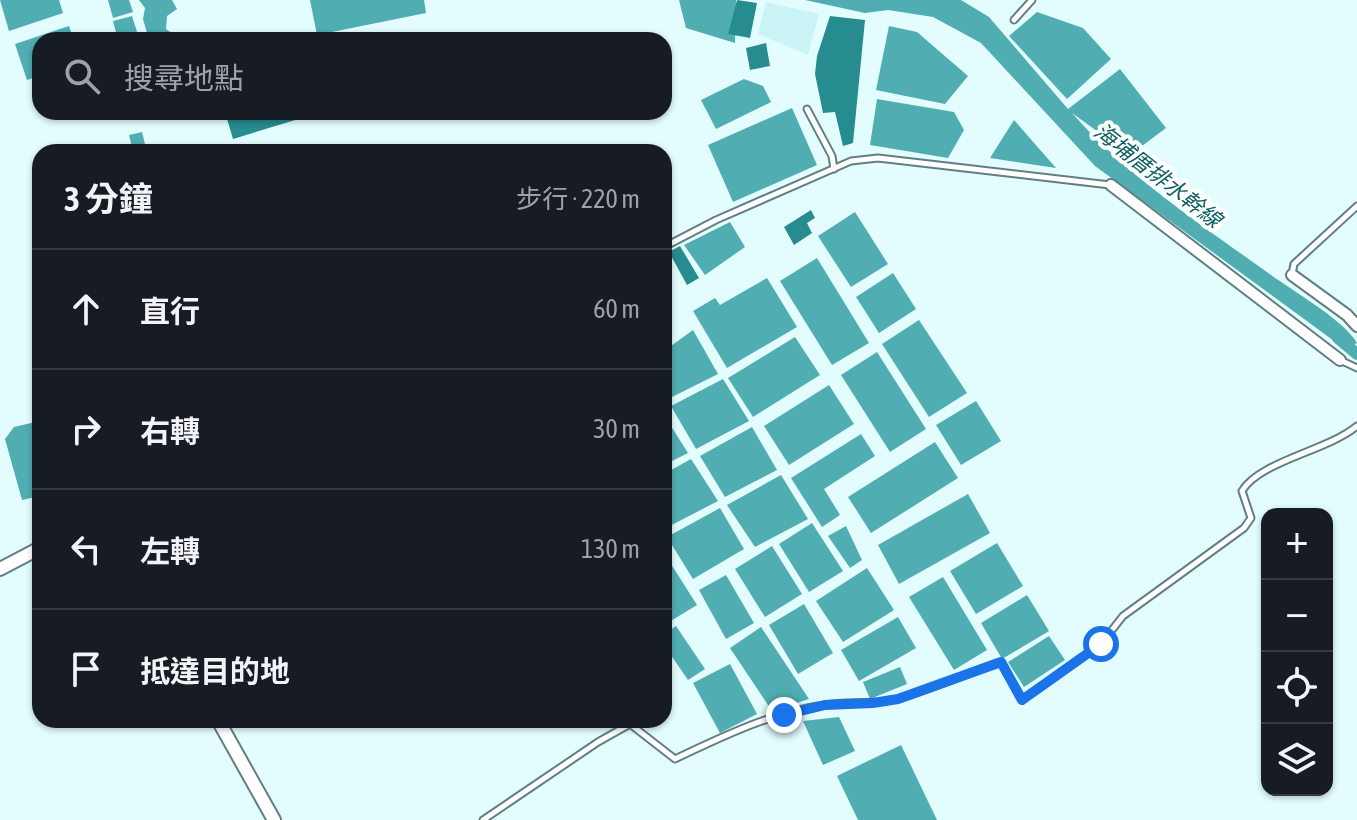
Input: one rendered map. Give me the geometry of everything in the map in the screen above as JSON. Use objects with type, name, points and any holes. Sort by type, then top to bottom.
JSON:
[{"type":"street","points":[[1111,185],[1340,360]]},
{"type":"street","points":[[1292,275],[1357,326]]},
{"type":"street","points":[[0,569],[32,552]]},
{"type":"street","points":[[222,728],[274,820]]},
{"type":"lane","points":[[1014,20],[1032,0]]},
{"type":"lane","points":[[807,109],[832,156],[834,169]]},
{"type":"lane","points":[[672,243],[716,220],[851,161],[878,158],[1111,185]]},
{"type":"lane","points":[[1292,275],[1294,264],[1357,206]]},
{"type":"lane","points":[[1340,360],[1357,368]]},
{"type":"lane","points":[[635,728],[675,759],[742,729],[784,715],[825,705],[898,699],[1001,662],[1022,700],[1101,644],[1123,616],[1244,528],[1251,518],[1242,491],[1248,482],[1265,470],[1320,448],[1357,426]]},
{"type":"lane","points":[[483,820],[623,728]]},
{"type":"shaded area","points":[[766,2],[819,14],[808,55],[758,34]]},
{"type":"water","points":[[0,0],[59,0],[63,13],[9,31]]},
{"type":"water","points":[[108,0],[129,0],[133,12],[113,18]]},
{"type":"water","points":[[139,0],[172,0],[177,9],[167,16],[166,29],[170,32],[147,32],[143,19],[145,8]]},
{"type":"water","points":[[310,0],[424,0],[426,13],[332,32],[316,32]]},
{"type":"water","points":[[679,0],[736,0],[735,43],[686,28]]},
{"type":"water","points":[[805,0],[961,0],[989,17],[1068,109],[1120,69],[1166,128],[1130,155],[1072,113],[1142,179],[1342,325],[1357,343],[1345,349],[1095,166],[981,43],[933,17],[888,10],[865,13]]},
{"type":"water","points":[[1037,12],[1083,28],[1111,59],[1067,99],[1009,36]]},
{"type":"water","points":[[132,16],[137,32],[116,32],[113,21]]},
{"type":"water","points":[[69,26],[71,32],[51,32]]},
{"type":"water","points":[[889,26],[917,32],[968,76],[945,104],[876,90]]},
{"type":"water","points":[[32,38],[32,78],[27,80],[15,44]]},
{"type":"water","points":[[744,79],[763,86],[771,102],[716,129],[701,100]]},
{"type":"water","points":[[877,99],[954,112],[964,130],[948,158],[870,145]]},
{"type":"water","points":[[792,108],[817,165],[733,202],[708,145]]},
{"type":"water","points":[[1014,120],[1056,168],[990,158]]},
{"type":"water","points":[[142,132],[145,144],[131,144],[129,135]]},
{"type":"water","points":[[855,212],[888,264],[851,287],[818,236]]},
{"type":"water","points":[[730,222],[745,247],[705,275],[684,245]]},
{"type":"water","points":[[817,258],[869,343],[832,365],[780,281]]},
{"type":"water","points":[[893,273],[916,309],[879,333],[856,297]]},
{"type":"water","points":[[767,278],[797,327],[727,368],[693,311],[715,298],[720,305]]},
{"type":"water","points":[[919,320],[967,393],[929,417],[882,344]]},
{"type":"water","points":[[693,330],[718,374],[672,397],[672,345]]},
{"type":"water","points":[[795,337],[820,375],[753,417],[728,378]]},
{"type":"water","points":[[877,352],[926,429],[890,452],[841,375]]},
{"type":"water","points":[[723,379],[749,421],[696,449],[672,405]]},
{"type":"water","points":[[829,385],[854,424],[789,465],[764,426]]},
{"type":"water","points":[[976,401],[1001,441],[961,465],[936,425]]},
{"type":"water","points":[[32,423],[32,498],[22,500],[5,439],[14,427]]},
{"type":"water","points":[[752,427],[777,470],[725,497],[700,456]]},
{"type":"water","points":[[672,428],[688,453],[672,461]]},
{"type":"water","points":[[861,434],[875,456],[824,489],[840,515],[822,527],[791,478]]},
{"type":"water","points":[[935,442],[958,478],[871,533],[848,497]]},
{"type":"water","points":[[691,459],[718,501],[672,525],[672,470]]},
{"type":"water","points":[[781,475],[808,519],[755,547],[727,505]]},
{"type":"water","points":[[968,494],[990,533],[899,584],[878,545]]},
{"type":"water","points":[[720,508],[744,549],[693,579],[672,545],[672,534]]},
{"type":"water","points":[[812,523],[843,571],[809,592],[779,544]]},
{"type":"water","points":[[846,526],[862,560],[850,568],[828,536]]},
{"type":"water","points":[[997,543],[1023,586],[976,614],[950,571]]},
{"type":"water","points":[[772,546],[802,594],[765,617],[735,569]]},
{"type":"water","points":[[672,566],[697,605],[672,620]]},
{"type":"water","points":[[867,568],[894,610],[843,642],[816,601]]},
{"type":"water","points":[[726,575],[754,623],[726,639],[699,590]]},
{"type":"water","points":[[943,577],[987,650],[954,670],[909,597]]},
{"type":"water","points":[[1027,595],[1049,631],[1002,659],[981,623]]},
{"type":"water","points":[[804,604],[833,653],[798,674],[769,625]]},
{"type":"water","points":[[898,617],[916,648],[859,681],[841,650]]},
{"type":"water","points":[[676,626],[705,669],[688,680],[672,657],[672,629]]},
{"type":"water","points":[[761,627],[809,699],[772,711],[730,648]]},
{"type":"water","points":[[1049,636],[1065,660],[1024,687],[1008,662]]},
{"type":"water","points":[[730,664],[757,714],[720,733],[693,683]]},
{"type":"water","points":[[900,667],[907,684],[870,699],[863,682]]},
{"type":"water","points":[[839,717],[855,751],[823,765],[803,721]]},
{"type":"water","points":[[901,745],[937,820],[858,820],[837,776]]},
{"type":"building","points":[[737,0],[757,3],[750,38],[728,34]]},
{"type":"building","points":[[830,16],[865,20],[853,143],[843,146],[835,112],[823,113],[815,74],[817,56]]},
{"type":"building","points":[[766,43],[770,66],[750,70],[746,48]]},
{"type":"building","points":[[227,120],[295,120],[233,139]]},
{"type":"building","points":[[811,210],[815,218],[807,223],[812,233],[794,245],[784,227]]},
{"type":"building","points":[[680,246],[699,278],[687,285],[672,258],[672,250]]},
{"type":"waterway","name":"海埔厝排水幹線","points":[[1338,338],[1357,354]]},
{"type":"route","points":[[784,715],[825,705],[898,699],[1001,662],[1022,700],[1101,644]]}]
